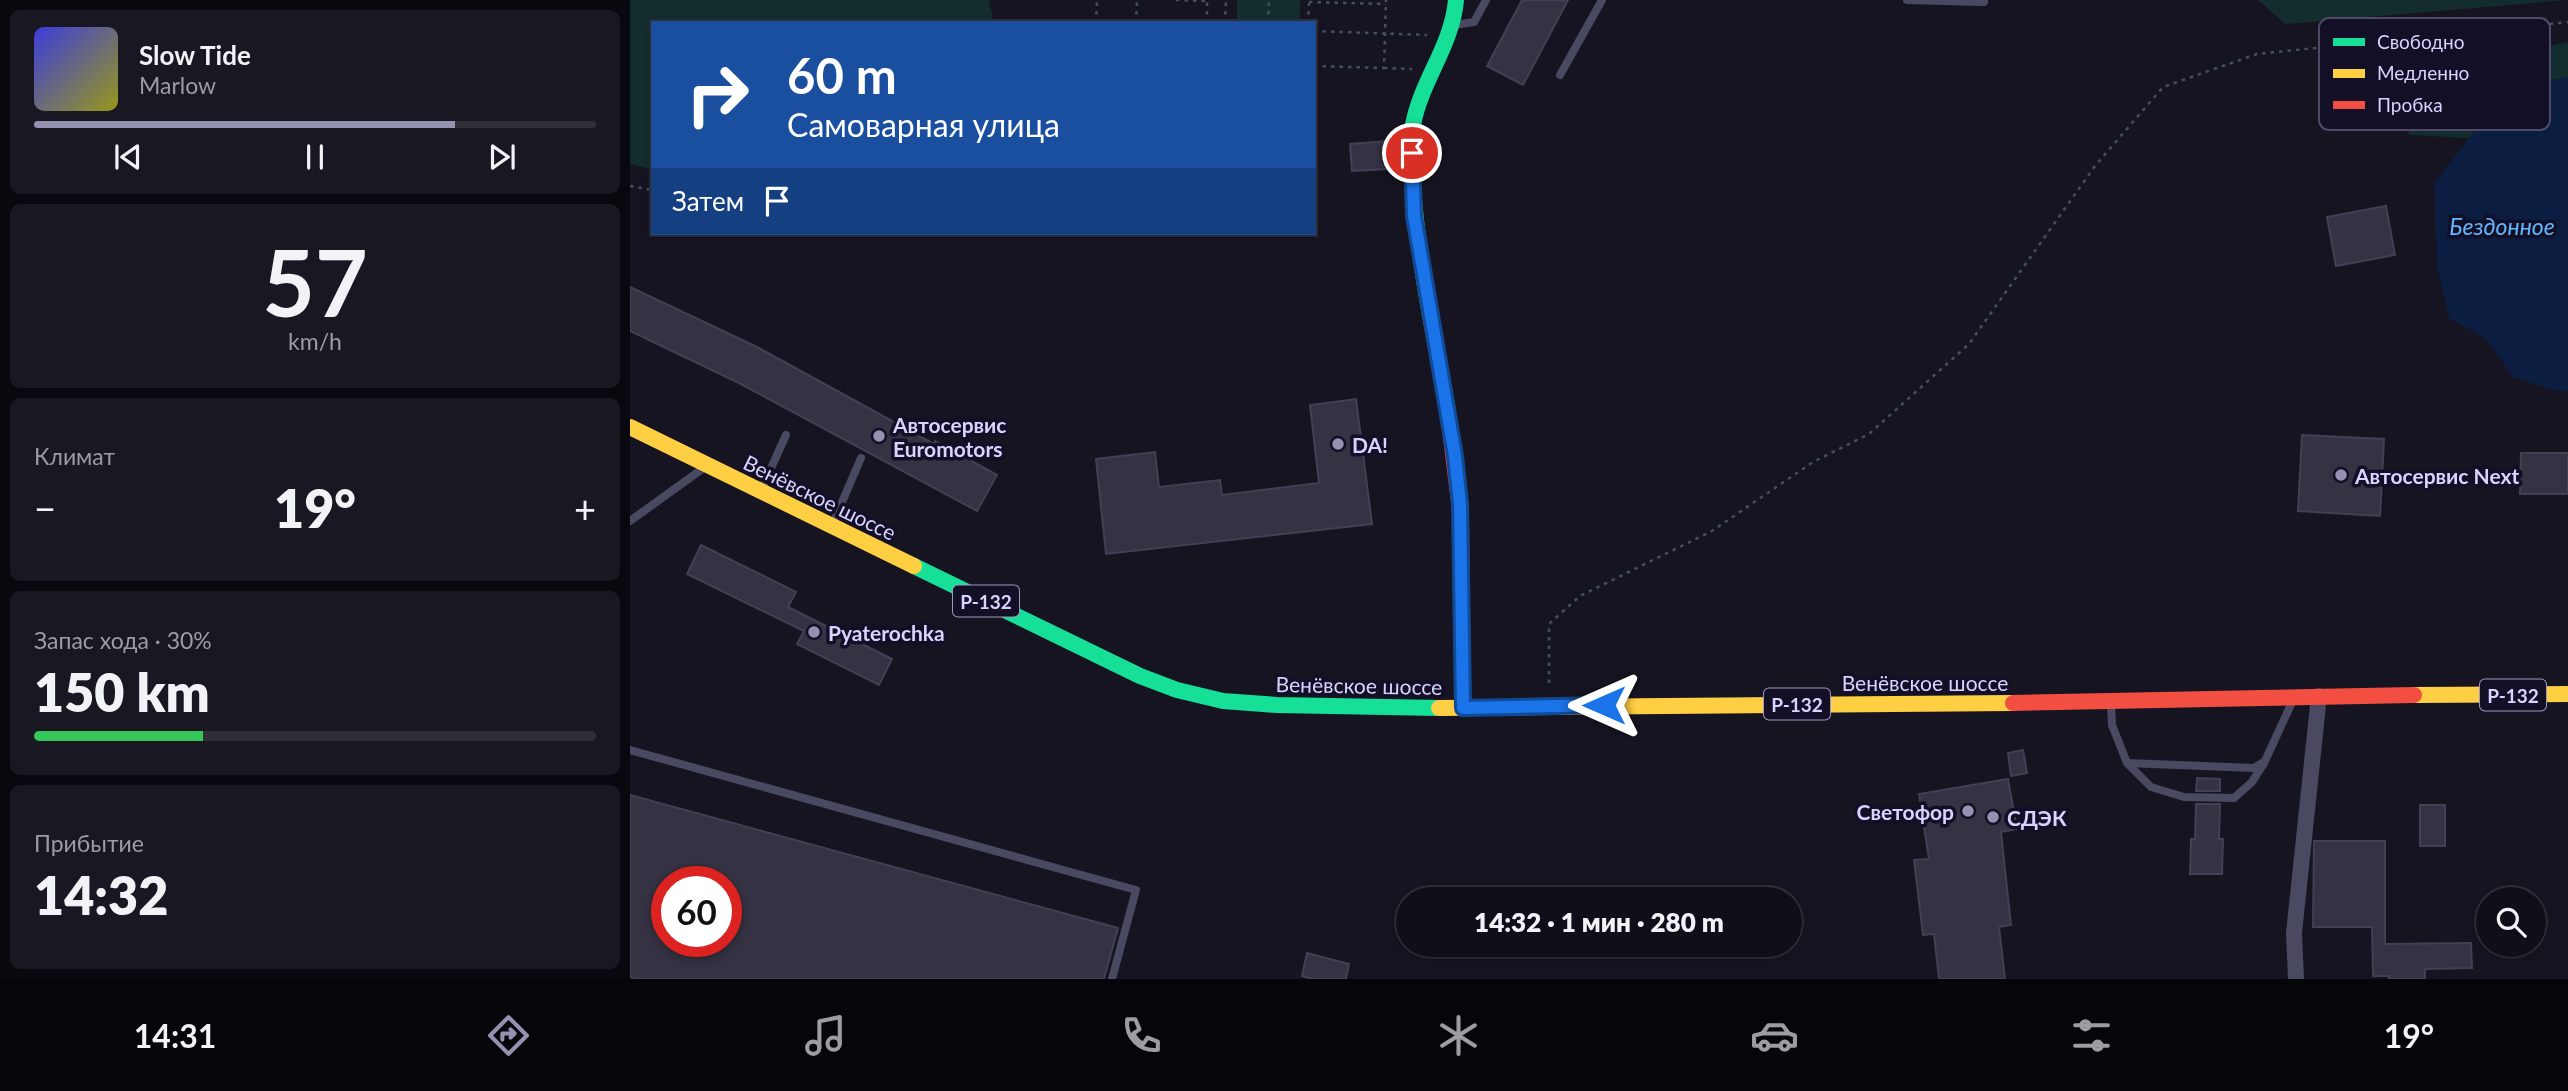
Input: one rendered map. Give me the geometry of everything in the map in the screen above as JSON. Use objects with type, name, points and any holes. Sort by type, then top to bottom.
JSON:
[{"type":"main road","points":[[1456,0],[1450,30],[1411,136],[1414,216],[1455,456],[1460,504],[1463,708]]},
{"type":"main road","name":"Венёвское шоссе","points":[[630,427],[1140,676],[1177,690],[1223,701],[1277,705],[1463,708],[1548,705],[2111,702],[2319,696],[2568,694]]},
{"type":"street","points":[[2296,979],[2294,933],[2319,696]]},
{"type":"lane","points":[[1450,30],[1474,22],[1486,0]]},
{"type":"lane","points":[[1560,75],[1602,0]]},
{"type":"lane","points":[[1907,0],[1984,0]]},
{"type":"lane","points":[[761,491],[786,435]]},
{"type":"lane","points":[[832,526],[861,458]]},
{"type":"lane","points":[[630,521],[708,465]]},
{"type":"lane","points":[[2111,702],[2112,725],[2127,762],[2151,787],[2184,797],[2234,798],[2252,782],[2265,761],[2295,697]]},
{"type":"lane","points":[[630,750],[1136,890],[1112,979]]},
{"type":"lane","points":[[2127,762],[2254,768],[2265,761]]},
{"type":"path","points":[[1096,21],[1097,0]]},
{"type":"path","points":[[1136,21],[1137,0]]},
{"type":"path","points":[[1176,0],[1207,1],[1207,21]]},
{"type":"path","points":[[1225,21],[1226,0]]},
{"type":"path","points":[[1268,21],[1269,0]]},
{"type":"path","points":[[1308,21],[1309,1],[1386,2],[1384,68]]},
{"type":"path","points":[[2550,24],[2568,22]]},
{"type":"path","points":[[1316,31],[1385,34],[1450,30]]},
{"type":"path","points":[[1548,705],[1549,624],[1580,596],[1712,531],[1813,461],[1869,434],[1969,344],[2095,166],[2163,87],[2257,54],[2319,48]]},
{"type":"path","points":[[1316,66],[1435,69]]},
{"type":"path","points":[[630,186],[651,190]]},
{"type":"green space","points":[[630,0],[989,0],[994,21],[651,21],[651,169],[630,164]]},
{"type":"green space","points":[[1237,0],[1300,0],[1300,21],[1237,21]]},
{"type":"green space","points":[[2258,0],[2567,0],[2356,18],[2319,18],[2319,21],[2285,24]]},
{"type":"green space","points":[[2568,42],[2568,77],[2550,81],[2550,46]]},
{"type":"green space","points":[[2408,130],[2476,130],[2469,138],[2409,135]]},
{"type":"water","name":"Бездонное","points":[[2568,77],[2568,391],[2556,391],[2513,377],[2486,339],[2449,318],[2437,267],[2434,184],[2476,130],[2550,130],[2550,81]]},
{"type":"building","points":[[1522,0],[1568,0],[1523,85],[1487,66]]},
{"type":"building","points":[[1388,141],[1390,169],[1352,171],[1350,144]]},
{"type":"building","points":[[2386,206],[2395,255],[2336,266],[2327,217]]},
{"type":"building","points":[[630,287],[757,347],[934,444],[935,441],[997,475],[977,511],[739,383],[630,331]]},
{"type":"building","points":[[1356,399],[1372,524],[1106,554],[1096,459],[1155,452],[1159,487],[1220,480],[1222,495],[1319,483],[1310,405]]},
{"type":"building","name":"Автосервис Next","points":[[2302,435],[2384,439],[2380,516],[2298,511]]},
{"type":"building","points":[[2521,453],[2568,453],[2568,494],[2520,494]]},
{"type":"building","points":[[701,545],[796,592],[788,607],[892,659],[879,685],[797,644],[804,631],[687,574]]},
{"type":"building","points":[[2023,750],[2027,773],[2011,776],[2008,753]]},
{"type":"building","points":[[2197,778],[2220,779],[2220,791],[2196,791]]},
{"type":"building","points":[[2008,779],[2017,829],[2001,832],[2011,925],[1999,927],[2005,979],[1939,979],[1934,934],[1923,935],[1914,860],[1929,859],[1919,794]]},
{"type":"building","points":[[630,795],[1118,928],[1104,979],[630,977]]},
{"type":"building","points":[[2196,804],[2220,804],[2222,874],[2190,874]]},
{"type":"building","points":[[2420,805],[2445,805],[2445,846],[2420,846]]},
{"type":"building","points":[[2314,841],[2385,841],[2385,944],[2471,943],[2472,968],[2425,969],[2425,979],[2373,976],[2372,927],[2313,927]]},
{"type":"building","points":[[1307,953],[1349,964],[1346,979],[1313,979],[1302,976]]},
{"type":"traffic: fast","points":[[1447,405],[1420,252],[1411,172],[1411,143],[1417,109],[1449,33],[1456,0]]},
{"type":"traffic: fast","points":[[914,566],[1140,676],[1177,690],[1223,701],[1277,705],[1439,708]]},
{"type":"traffic: slow","points":[[630,427],[914,566]]},
{"type":"traffic: slow","points":[[2414,695],[2568,694]]},
{"type":"traffic: slow","points":[[1439,708],[2013,703]]},
{"type":"traffic: jam","points":[[1447,405],[1461,518],[1463,708]]},
{"type":"traffic: jam","points":[[2013,703],[2414,695]]},
{"type":"place","name":"Автосервис Euromotors","points":[[879,436]]},
{"type":"place","name":"DA!","points":[[1338,444]]},
{"type":"place","name":"Автосервис Next","points":[[2341,475]]},
{"type":"place","name":"Pyaterochka","points":[[814,632]]},
{"type":"place","name":"Светофор","points":[[1968,811]]},
{"type":"place","name":"СДЭК","points":[[1993,817]]},
{"type":"route","points":[[1412,153],[1414,216],[1455,456],[1460,504],[1463,708],[1604,705]]}]
